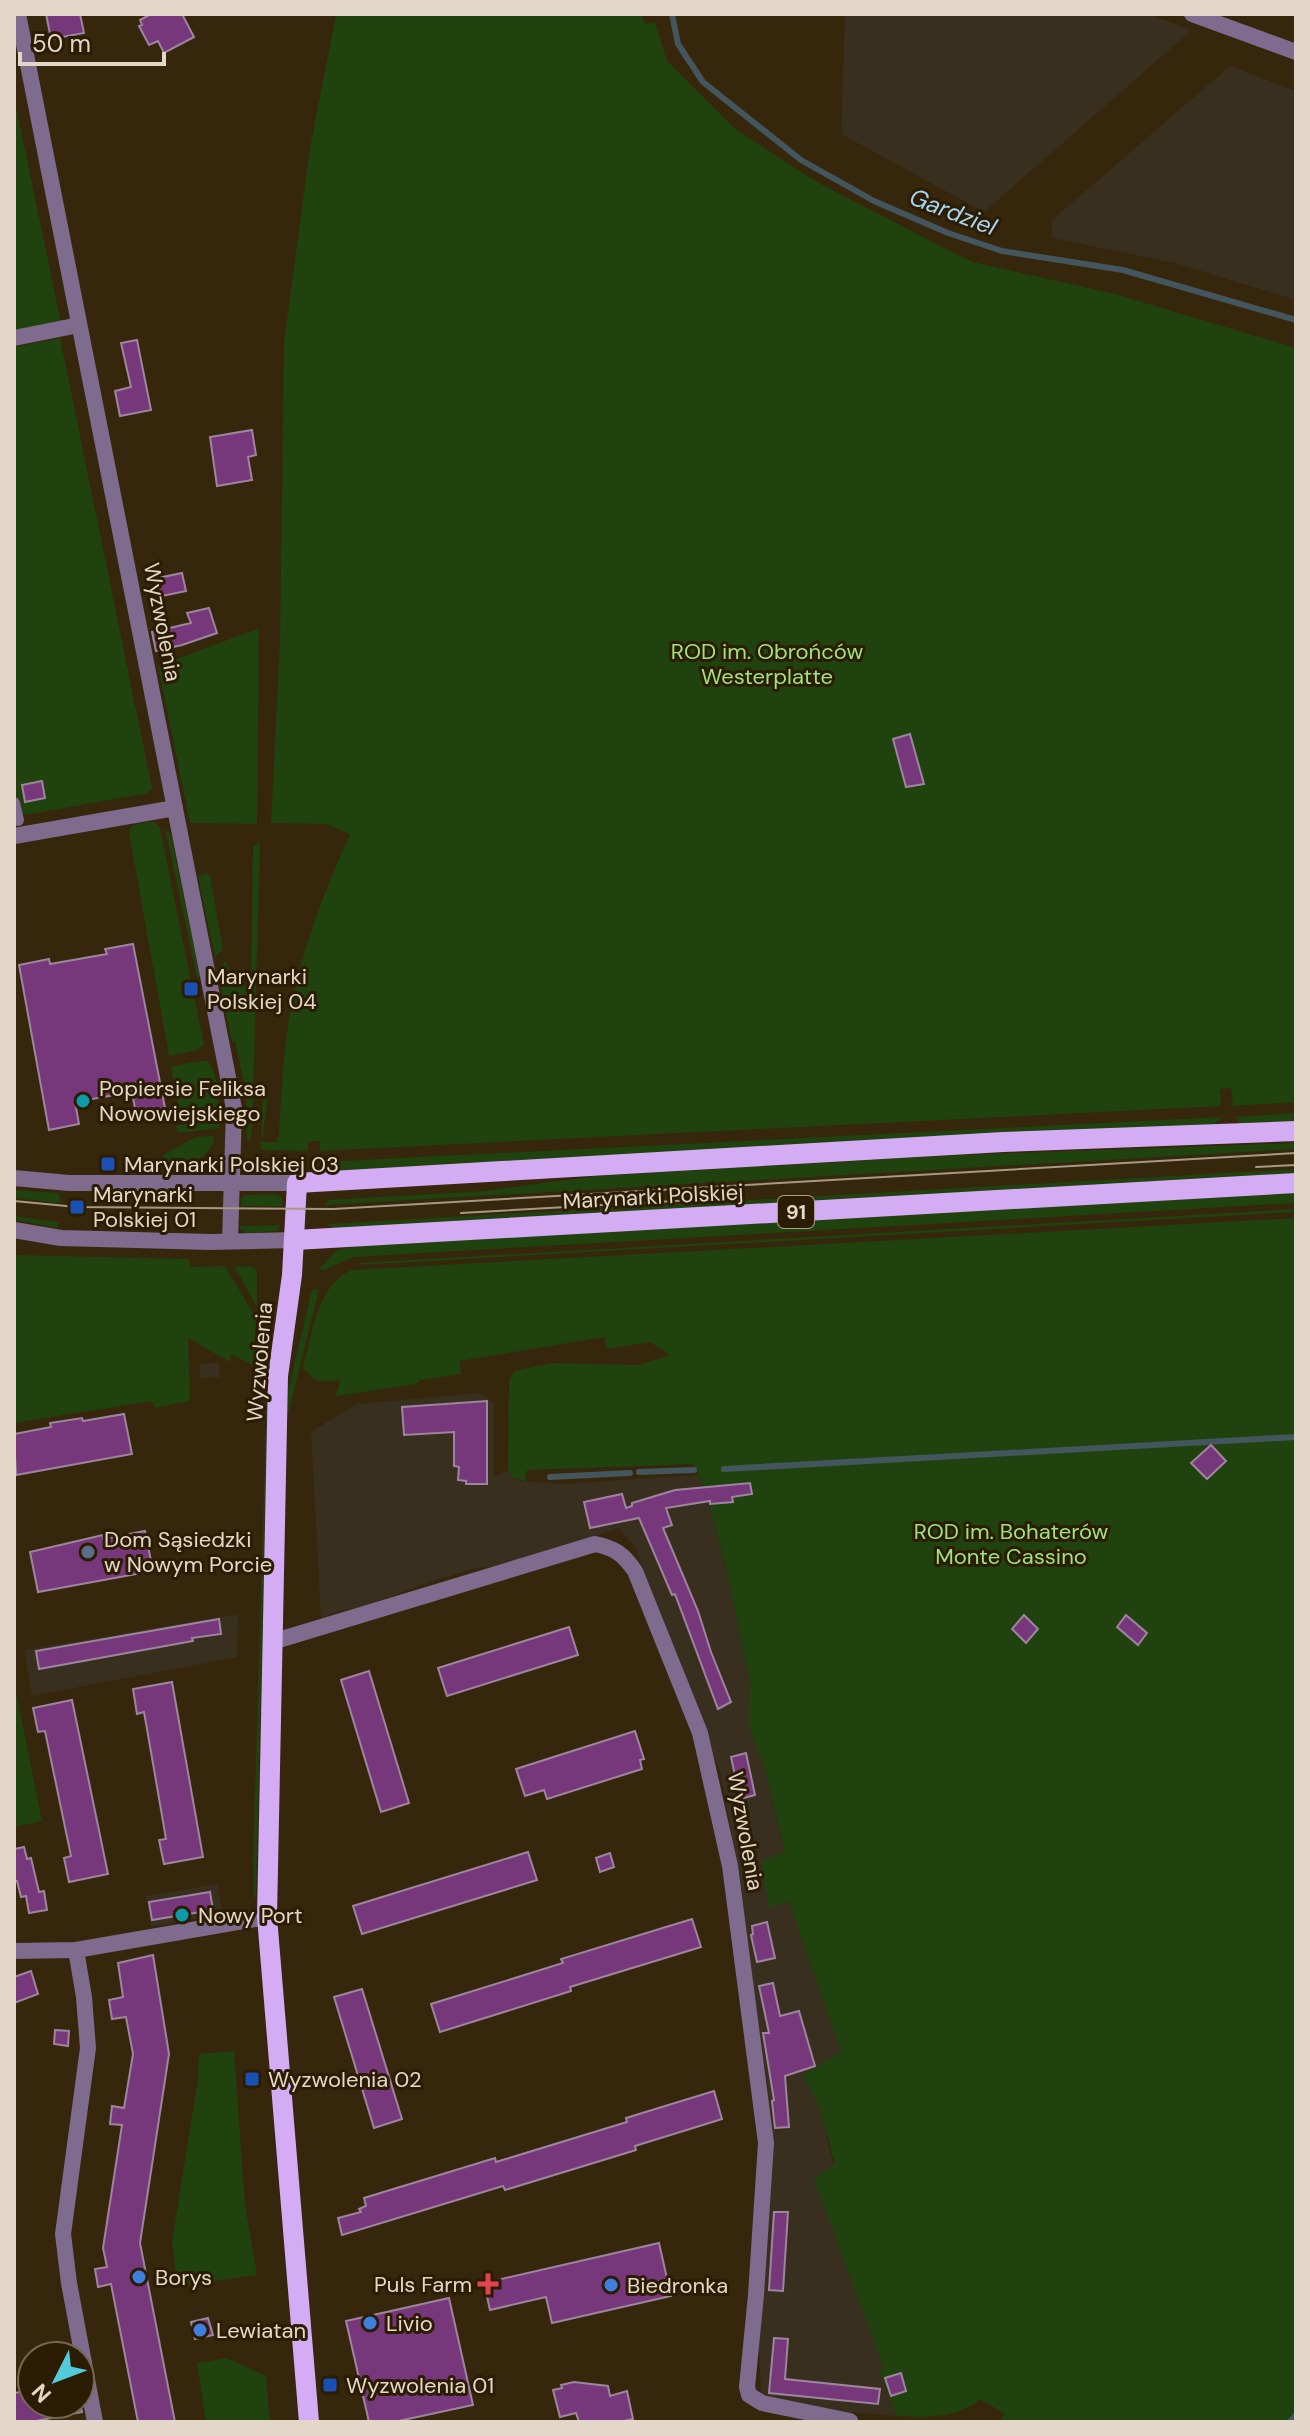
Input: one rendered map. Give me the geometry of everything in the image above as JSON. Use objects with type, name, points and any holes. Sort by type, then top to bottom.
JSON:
[{"type":"main road","name":"Marynarki Polskiej","points":[[297,1183],[972,1143],[1296,1131]]},
{"type":"main road","name":"Wyzwolenia","points":[[297,1183],[295,1240],[278,1376],[267,1917],[309,2422]]},
{"type":"main road","name":"Marynarki Polskiej","points":[[295,1240],[1296,1183]]},
{"type":"street","name":"Wyzwolenia","points":[[18,14],[234,1109],[230,1241]]},
{"type":"street","points":[[1192,14],[1296,52]]},
{"type":"street","points":[[14,338],[79,325]]},
{"type":"street","points":[[14,803],[16,828],[175,808]]},
{"type":"street","name":"Marynarki Polskiej","points":[[14,1178],[69,1183],[297,1183]]},
{"type":"street","name":"Marynarki Polskiej","points":[[14,1230],[61,1238],[295,1240]]},
{"type":"street","name":"Wyzwolenia","points":[[272,1642],[595,1544],[609,1547],[626,1558],[635,1571],[700,1733],[730,1866],[766,2143],[747,2387],[749,2395],[762,2403],[850,2421]]},
{"type":"street","points":[[14,1951],[76,1950],[267,1917]]},
{"type":"street","points":[[76,1950],[88,2048],[63,2234],[95,2422]]},
{"type":"shaded area","points":[[845,14],[1148,14],[1192,30],[984,212],[841,134]]},
{"type":"shaded area","points":[[1230,66],[1296,91],[1296,300],[1175,263],[1052,238],[1052,220]]},
{"type":"shaded area","points":[[219,1363],[220,1377],[200,1378],[199,1364]]},
{"type":"shaded area","points":[[480,1393],[494,1403],[494,1477],[508,1470],[519,1481],[563,1484],[698,1475],[705,1489],[726,1568],[750,1682],[750,1727],[765,1769],[785,1853],[769,1907],[789,1900],[841,2052],[804,2075],[819,2106],[883,2366],[880,2373],[897,2416],[837,2411],[761,2395],[759,2347],[771,2139],[767,2085],[736,1864],[721,1774],[635,1547],[619,1528],[495,1568],[479,1567],[321,1618],[311,1432],[356,1404]]},
{"type":"shaded area","points":[[238,1614],[237,1657],[32,1696],[24,1650]]},
{"type":"shaded area","points":[[217,1884],[223,1914],[151,1927],[146,1896]]},
{"type":"green space","name":"ROD im. Obrońców Westerplatte","points":[[336,14],[641,14],[645,24],[655,22],[667,61],[735,129],[815,181],[946,249],[973,262],[1115,294],[1296,348],[1296,1102],[1233,1106],[1231,1088],[1220,1089],[1221,1106],[320,1151],[320,1141],[308,1142],[308,1151],[261,1150],[263,1093],[268,1094],[262,1142],[278,1142],[285,1045],[300,967],[314,922],[350,834],[326,824],[271,823],[280,640],[284,342],[310,148]]},
{"type":"green space","points":[[14,97],[61,323],[14,332]]},
{"type":"green space","points":[[60,338],[152,788],[148,793],[14,817],[14,347]]},
{"type":"green space","points":[[259,628],[257,824],[190,823],[158,666]]},
{"type":"green space","points":[[154,822],[160,828],[204,1045],[197,1050],[169,1056],[129,833],[132,825]]},
{"type":"green space","points":[[165,828],[171,835],[200,977],[197,978]]},
{"type":"green space","points":[[260,842],[253,1102],[251,1140],[247,1140],[246,1091],[217,969],[226,961],[234,987],[251,985],[253,846]]},
{"type":"green space","points":[[206,873],[210,876],[223,949],[215,957],[198,876]]},
{"type":"green space","points":[[207,1061],[215,1075],[220,1128],[178,1133],[176,1126],[194,1123],[190,1106],[179,1108],[171,1066]]},
{"type":"green space","points":[[1296,1113],[1296,1122],[1246,1124],[1239,1123],[1235,1117]]},
{"type":"green space","points":[[1222,1117],[1215,1124],[335,1171],[322,1162]]},
{"type":"green space","points":[[213,1136],[213,1144],[199,1162],[163,1162],[164,1154],[196,1137]]},
{"type":"green space","points":[[1296,1143],[1296,1149],[324,1205],[329,1200],[484,1191],[597,1176],[957,1155]]},
{"type":"green space","points":[[248,1162],[307,1163],[298,1171],[263,1172]]},
{"type":"green space","points":[[1296,1169],[1296,1173],[333,1228],[326,1224]]},
{"type":"green space","points":[[14,1190],[59,1193],[60,1203],[14,1198]]},
{"type":"green space","points":[[1296,1193],[1296,1203],[353,1257],[318,1270],[337,1250],[358,1246]]},
{"type":"green space","points":[[277,1194],[282,1198],[283,1206],[241,1206],[245,1195]]},
{"type":"green space","points":[[1296,1209],[1296,1212],[359,1265],[359,1263]]},
{"type":"green space","points":[[14,1216],[58,1222],[58,1228],[14,1220]]},
{"type":"green space","name":"ROD im. Bohaterów Monte Cassino","points":[[1296,1218],[1296,2422],[1000,2422],[1005,2414],[980,2399],[952,2413],[930,2417],[897,2416],[880,2373],[883,2366],[814,2179],[835,2164],[819,2106],[803,2075],[841,2052],[789,1901],[769,1908],[761,1861],[785,1852],[765,1769],[749,1727],[750,1682],[726,1568],[705,1489],[693,1464],[527,1470],[525,1482],[512,1477],[508,1470],[509,1381],[514,1371],[552,1363],[638,1365],[670,1355],[650,1342],[607,1349],[604,1337],[460,1361],[461,1374],[336,1396],[340,1380],[319,1381],[303,1367],[318,1312],[330,1288],[351,1270]]},
{"type":"green space","points":[[281,1225],[276,1231],[247,1233],[240,1229],[240,1226]]},
{"type":"green space","points":[[14,1255],[189,1259],[190,1267],[225,1266],[256,1318],[254,1366],[231,1354],[230,1362],[188,1338],[190,1401],[155,1408],[152,1401],[14,1423]]},
{"type":"green space","points":[[234,1266],[254,1267],[257,1271],[257,1307]]},
{"type":"green space","points":[[270,1284],[256,1895],[254,1900],[253,1861]]},
{"type":"green space","points":[[312,1289],[319,1290],[287,1418],[288,1392]]},
{"type":"green space","points":[[14,1682],[42,1821],[14,1827]]},
{"type":"green space","points":[[234,2051],[245,2205],[257,2275],[177,2286],[172,2241],[198,2079],[199,2054]]},
{"type":"green space","points":[[227,2358],[266,2376],[270,2422],[206,2422],[197,2363]]},
{"type":"building","points":[[46,14],[80,14],[84,33],[51,39]]},
{"type":"building","points":[[151,14],[182,14],[194,37],[164,53],[158,41],[149,45],[139,26],[142,25],[140,20]]},
{"type":"building","points":[[137,340],[151,410],[120,416],[115,391],[131,387],[121,343]]},
{"type":"building","points":[[252,430],[256,455],[248,457],[252,480],[217,486],[210,437]]},
{"type":"building","points":[[182,573],[186,591],[157,597],[153,579]]},
{"type":"building","points":[[209,608],[217,633],[156,651],[152,632],[191,623],[187,613]]},
{"type":"building","points":[[910,734],[924,784],[906,787],[893,739]]},
{"type":"building","points":[[42,781],[45,798],[25,802],[22,785]]},
{"type":"building","points":[[133,944],[165,1108],[136,1114],[132,1092],[75,1102],[79,1124],[49,1130],[19,965],[49,959],[50,964],[107,954],[105,949]]},
{"type":"building","points":[[487,1401],[487,1484],[466,1484],[466,1481],[458,1480],[459,1467],[454,1466],[454,1432],[404,1435],[402,1407]]},
{"type":"building","points":[[124,1414],[132,1454],[16,1475],[14,1434],[51,1427],[50,1423]]},
{"type":"building","points":[[1211,1445],[1226,1461],[1207,1479],[1191,1463]]},
{"type":"building","points":[[750,1483],[752,1494],[732,1497],[733,1502],[710,1504],[710,1501],[666,1508],[672,1525],[663,1528],[731,1702],[718,1709],[675,1594],[672,1595],[639,1518],[590,1528],[584,1502],[622,1494],[626,1508],[632,1503],[675,1490]]},
{"type":"building","points":[[145,1531],[153,1571],[38,1592],[30,1552],[103,1535],[103,1539]]},
{"type":"building","points":[[1024,1615],[1038,1629],[1026,1643],[1012,1629]]},
{"type":"building","points":[[1126,1615],[1147,1633],[1138,1645],[1117,1627]]},
{"type":"building","points":[[219,1619],[221,1634],[39,1669],[36,1651]]},
{"type":"building","points":[[569,1627],[578,1655],[447,1696],[438,1668]]},
{"type":"building","points":[[369,1671],[409,1803],[381,1812],[341,1680]]},
{"type":"building","points":[[172,1682],[203,1857],[164,1864],[159,1840],[166,1839],[144,1712],[137,1714],[133,1689]]},
{"type":"building","points":[[72,1700],[108,1874],[69,1882],[64,1858],[71,1856],[45,1731],[38,1732],[33,1708]]},
{"type":"building","points":[[635,1731],[644,1759],[640,1760],[642,1769],[547,1799],[544,1790],[525,1796],[516,1769]]},
{"type":"building","points":[[746,1753],[755,1795],[740,1799],[731,1757]]},
{"type":"building","points":[[24,1847],[27,1859],[31,1858],[39,1892],[44,1891],[47,1910],[29,1913],[26,1896],[21,1897],[17,1881],[14,1881],[14,1849]]},
{"type":"building","points":[[528,1852],[537,1880],[362,1934],[353,1906]]},
{"type":"building","points":[[610,1853],[614,1867],[600,1872],[596,1858]]},
{"type":"building","points":[[210,1892],[213,1910],[152,1920],[149,1902]]},
{"type":"building","points":[[692,1919],[701,1947],[570,1987],[571,1991],[440,2032],[431,2004],[563,1963],[561,1959]]},
{"type":"building","points":[[767,1922],[775,1958],[757,1962],[752,1926]]},
{"type":"building","points":[[153,1955],[169,2054],[140,2243],[175,2422],[138,2422],[111,2284],[98,2287],[95,2269],[107,2267],[103,2248],[122,2125],[110,2124],[112,2106],[124,2108],[133,2054],[126,2017],[112,2019],[109,2000],[123,1997],[118,1963]]},
{"type":"building","points":[[31,1971],[38,1994],[14,2003],[14,1977]]},
{"type":"building","points":[[773,1983],[780,2016],[799,2011],[815,2066],[785,2076],[789,2127],[775,2128],[774,2100],[763,2033],[769,2033],[759,1986]]},
{"type":"building","points":[[362,1989],[402,2119],[374,2128],[334,1997]]},
{"type":"building","points":[[55,2030],[69,2031],[68,2046],[54,2044]]},
{"type":"building","points":[[714,2091],[722,2119],[635,2146],[636,2150],[505,2190],[503,2186],[342,2235],[338,2218],[361,2212],[359,2209],[366,2206],[364,2198],[627,2122],[626,2118]]},
{"type":"building","points":[[774,2212],[788,2212],[783,2291],[769,2290]]},
{"type":"building","points":[[659,2243],[671,2296],[552,2323],[546,2297],[490,2310],[484,2283]]},
{"type":"building","points":[[449,2298],[473,2405],[394,2422],[369,2422],[346,2321]]},
{"type":"building","points":[[208,2318],[213,2335],[195,2339],[191,2322]]},
{"type":"building","points":[[774,2338],[788,2339],[785,2379],[880,2389],[878,2404],[769,2393]]},
{"type":"building","points":[[901,2373],[906,2391],[891,2396],[885,2378]]},
{"type":"building","points":[[574,2382],[608,2386],[610,2396],[627,2391],[633,2419],[579,2422],[576,2413],[560,2417],[553,2390]]},
{"type":"building","points":[[14,2393],[16,2420],[41,2420],[14,2422]]},
{"type":"waterway","name":"Gardziel","points":[[672,14],[678,44],[703,82],[801,160],[874,201],[948,233],[1002,251],[1123,270],[1296,320]]},
{"type":"waterway","points":[[724,1469],[1296,1437]]},
{"type":"waterway","points":[[639,1472],[694,1470]]},
{"type":"waterway","points":[[550,1477],[630,1473]]},
{"type":"waterway","points":[[1290,2422],[1296,2415]]},
{"type":"tram line","points":[[14,1201],[77,1207],[333,1209],[1296,1153]]},
{"type":"tram line","points":[[1256,1167],[1296,1165]]},
{"type":"tram line","points":[[461,1213],[693,1200]]},
{"type":"place","name":"Marynarki Polskiej 04","points":[[191,989]]},
{"type":"place","name":"Popiersie Feliksa Nowowiejskiego","points":[[83,1101]]},
{"type":"place","name":"Marynarki Polskiej 03","points":[[108,1164]]},
{"type":"place","name":"Marynarki Polskiej 01","points":[[77,1207]]},
{"type":"place","name":"Dom Sąsiedzki w Nowym Porcie","points":[[88,1552]]},
{"type":"place","name":"Nowy Port","points":[[182,1915]]},
{"type":"place","name":"Wyzwolenia 02","points":[[252,2079]]},
{"type":"place","name":"Borys","points":[[139,2277]]},
{"type":"place","name":"Puls Farm","points":[[488,2284]]},
{"type":"place","name":"Biedronka","points":[[611,2285]]},
{"type":"place","name":"Livio","points":[[370,2323]]},
{"type":"place","name":"Lewiatan","points":[[200,2330]]},
{"type":"place","name":"Wyzwolenia 01","points":[[330,2385]]}]
